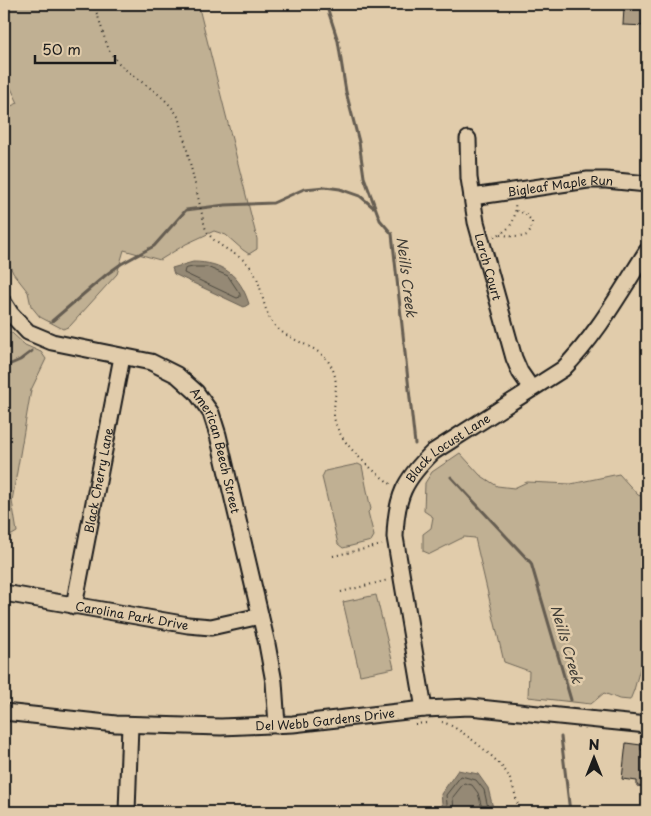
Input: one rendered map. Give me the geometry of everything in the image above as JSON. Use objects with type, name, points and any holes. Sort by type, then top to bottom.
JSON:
[{"type":"street","name":"Larch Court","points":[[468,140],[472,197],[476,222],[514,358],[520,372],[531,388]]},
{"type":"street","name":"Bigleaf Maple Run","points":[[472,197],[588,180],[647,184]]},
{"type":"street","name":"Black Locust Lane","points":[[426,716],[395,537],[399,502],[406,484],[415,469],[433,452],[562,369],[577,355],[589,340],[647,250]]},
{"type":"street","name":"American Beech Street","points":[[4,303],[11,314],[28,332],[52,342],[151,362],[177,375],[196,392],[211,413],[218,435],[274,682],[277,725]]},
{"type":"street","name":"Black Cherry Lane","points":[[74,606],[122,357]]},
{"type":"street","name":"Carolina Park Drive","points":[[4,593],[188,626],[211,626],[260,616]]},
{"type":"street","name":"Del Webb Gardens Drive","points":[[4,712],[130,725],[200,727],[277,725],[329,720],[426,716],[475,707],[647,725]]},
{"type":"street","points":[[127,812],[130,725]]},
{"type":"path","points":[[92,4],[99,17],[110,53],[124,67],[165,98],[176,112],[183,128],[204,227],[212,239],[243,259],[253,270],[275,326],[285,334],[314,349],[330,363],[337,385],[334,413],[336,425],[361,459],[394,487]]},
{"type":"path","points":[[491,237],[501,234],[512,224],[516,210],[515,201]]},
{"type":"path","points":[[501,234],[517,238],[530,233],[532,221],[524,213],[516,210]]},
{"type":"path","points":[[382,540],[383,548]]},
{"type":"path","points":[[333,556],[382,545]]},
{"type":"path","points":[[341,592],[358,586],[388,580]]},
{"type":"path","points":[[411,722],[415,724],[426,716]]},
{"type":"path","points":[[439,722],[452,726],[491,755],[504,768],[513,787],[520,812]]},
{"type":"shaded area","points":[[4,4],[198,4],[257,239],[257,249],[249,254],[226,235],[214,231],[186,244],[160,260],[124,250],[117,274],[70,326],[63,329],[40,317],[31,306],[28,292],[13,273],[4,252],[4,109],[18,103],[4,78]]},
{"type":"shaded area","points":[[8,333],[12,333],[25,345],[41,352],[46,359],[31,390],[12,501],[17,532],[12,535],[5,535],[4,337]]},
{"type":"shaded area","points":[[460,453],[480,475],[497,486],[514,488],[527,482],[571,484],[619,474],[638,495],[647,498],[647,643],[630,700],[619,699],[604,693],[591,704],[528,697],[529,671],[504,662],[475,538],[464,537],[430,554],[423,551],[423,534],[431,528],[433,517],[424,511],[425,483],[432,472]]},
{"type":"shaded area","points":[[358,464],[362,466],[371,509],[368,512],[374,536],[371,541],[343,548],[338,544],[322,477],[325,471]]},
{"type":"shaded area","points":[[376,595],[394,668],[360,675],[343,602]]},
{"type":"water","points":[[193,262],[213,264],[229,272],[241,285],[249,304],[244,307],[174,274],[172,268]]},
{"type":"water","points":[[458,770],[478,774],[488,788],[494,812],[443,812],[441,794]]},
{"type":"building","points":[[624,8],[647,9],[647,26],[623,25]]},
{"type":"building","points":[[626,743],[641,745],[641,750],[647,750],[647,787],[637,786],[637,781],[622,779]]},
{"type":"waterway","name":"Neills Creek","points":[[326,4],[338,41],[346,92],[359,142],[364,177],[380,220],[392,234],[415,444]]},
{"type":"waterway","points":[[52,321],[107,274],[154,246],[186,210],[225,205],[273,203],[304,189],[325,187],[340,189],[360,196],[373,207]]},
{"type":"waterway","points":[[4,367],[20,360],[32,351]]},
{"type":"waterway","name":"Neills Creek","points":[[451,477],[531,563],[571,700]]},
{"type":"waterway","name":"Neills Creek","points":[[561,737],[570,812]]}]
